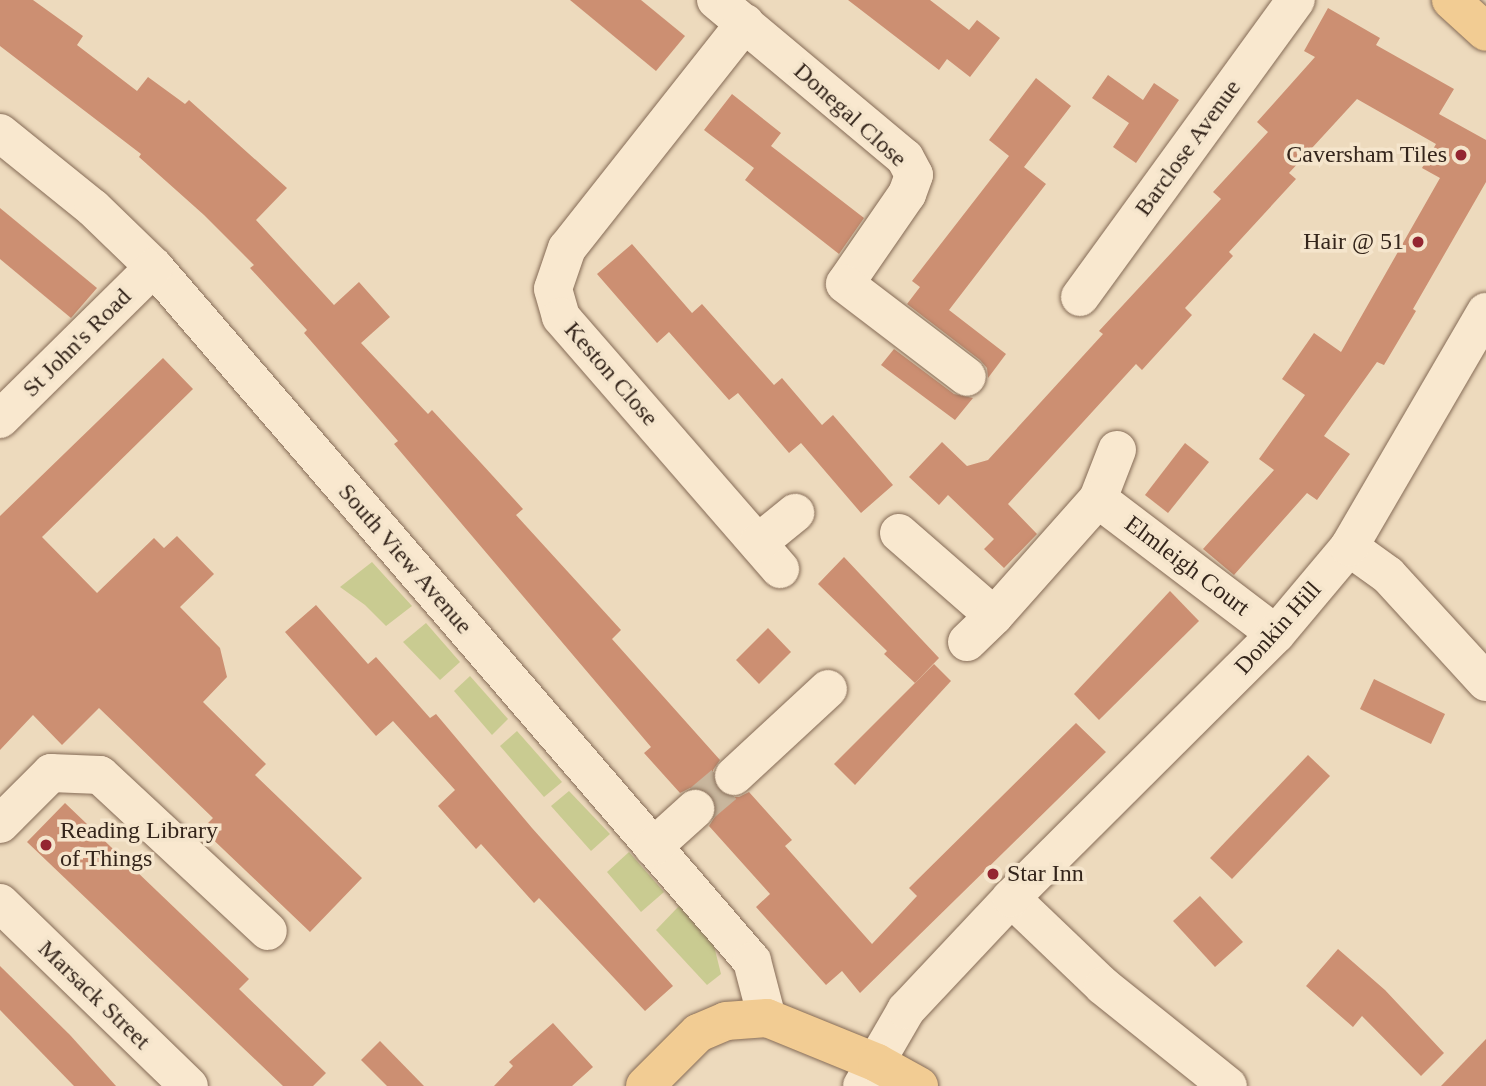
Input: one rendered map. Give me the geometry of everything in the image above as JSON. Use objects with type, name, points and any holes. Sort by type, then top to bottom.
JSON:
[{"type":"main road","points":[[1451,0],[1486,32]]},
{"type":"main road","points":[[645,1086],[698,1033],[726,1021],[767,1018],[870,1075],[919,1086]]},
{"type":"street","name":"Barclose Avenue","points":[[1080,297],[1296,0]]},
{"type":"street","name":"Donegal Close","points":[[730,12],[905,158],[914,175],[889,223],[845,284],[967,377]]},
{"type":"street","name":"Keston Close","points":[[730,12],[567,248],[553,289],[561,317],[769,556],[795,513]]},
{"type":"street","name":"South View Avenue","points":[[0,133],[93,208],[154,267],[752,961],[767,1018]]},
{"type":"street","name":"St John's Road","points":[[0,419],[154,267]]},
{"type":"street","name":"Donkin Hill","points":[[870,1075],[906,1010],[1011,898],[1276,634],[1349,547],[1486,312]]},
{"type":"street","points":[[967,642],[994,616],[1098,499],[1117,450]]},
{"type":"street","name":"Elmleigh Court","points":[[1098,499],[1276,634]]},
{"type":"street","points":[[899,533],[994,616]]},
{"type":"street","points":[[1349,547],[1388,575],[1486,682]]},
{"type":"street","points":[[734,776],[828,689]]},
{"type":"street","points":[[0,824],[51,773],[100,775],[268,931]]},
{"type":"street","points":[[653,847],[695,809]]},
{"type":"street","points":[[1011,898],[1103,986],[1228,1086]]},
{"type":"street","name":"Marsack Street","points":[[0,903],[189,1086]]},
{"type":"green space","points":[[372,562],[412,606],[386,626],[365,605],[340,587]]},
{"type":"green space","points":[[426,623],[460,662],[440,680],[403,642]]},
{"type":"green space","points":[[470,676],[508,719],[492,735],[454,691]]},
{"type":"green space","points":[[517,731],[562,782],[544,797],[500,746]]},
{"type":"green space","points":[[569,791],[610,834],[591,851],[551,806]]},
{"type":"green space","points":[[629,852],[664,892],[641,912],[607,872]]},
{"type":"green space","points":[[679,906],[714,946],[721,974],[707,985],[656,930]]},
{"type":"building","points":[[0,0],[33,0],[83,36],[77,45],[137,91],[148,77],[185,104],[189,100],[287,188],[256,220],[334,305],[359,282],[390,317],[361,343],[428,414],[432,410],[523,509],[516,515],[621,630],[612,639],[720,760],[713,770],[713,781],[718,790],[728,797],[739,797],[749,792],[792,840],[785,846],[872,944],[917,896],[909,888],[1076,723],[1106,752],[860,993],[842,971],[826,985],[756,907],[770,894],[709,826],[716,815],[712,795],[701,788],[690,788],[680,793],[644,753],[651,747],[394,444],[398,441],[304,333],[307,330],[250,268],[254,265],[204,215],[139,157],[141,154],[0,46]]},
{"type":"building","points":[[570,0],[641,0],[685,36],[656,71]]},
{"type":"building","points":[[848,0],[930,0],[969,30],[977,20],[1000,38],[970,77],[947,59],[939,70]]},
{"type":"building","points":[[1328,8],[1380,38],[1376,45],[1454,89],[1439,114],[1486,140],[1486,182],[1413,309],[1416,311],[1384,365],[1377,362],[1324,436],[1350,454],[1317,500],[1307,493],[1234,575],[1203,549],[1274,470],[1259,459],[1305,395],[1282,379],[1314,333],[1341,352],[1440,178],[1422,168],[1436,144],[1357,99],[1289,173],[1296,179],[1229,252],[1233,256],[1185,308],[1192,315],[1142,370],[1136,364],[1008,504],[1037,534],[1004,568],[984,549],[994,539],[948,495],[939,505],[909,477],[942,442],[967,466],[988,460],[1103,334],[1099,331],[1221,199],[1213,192],[1268,132],[1257,122],[1315,57],[1304,51]]},
{"type":"building","points":[[1108,75],[1143,100],[1154,83],[1179,100],[1136,163],[1113,147],[1129,123],[1092,98]]},
{"type":"building","points":[[1036,78],[1071,106],[1024,167],[1046,184],[949,310],[1006,354],[988,378],[987,368],[980,360],[907,304],[920,287],[912,281],[1009,156],[989,140]]},
{"type":"building","points":[[732,94],[781,133],[771,146],[864,218],[839,254],[745,180],[754,168],[704,130]]},
{"type":"building","points":[[0,208],[97,288],[71,318],[0,259]]},
{"type":"building","points":[[632,244],[692,313],[702,304],[774,385],[782,378],[822,425],[833,415],[893,485],[861,513],[801,443],[789,453],[738,393],[729,400],[669,332],[657,343],[597,274]]},
{"type":"building","points":[[894,349],[954,394],[973,398],[955,420],[881,365]]},
{"type":"building","points":[[163,358],[193,389],[42,537],[97,593],[154,538],[164,548],[177,536],[214,574],[180,607],[220,648],[227,677],[203,702],[266,764],[255,775],[362,878],[310,932],[202,829],[213,818],[99,708],[62,745],[33,715],[0,750],[0,516]]},
{"type":"building","points":[[1185,443],[1209,462],[1168,513],[1145,495]]},
{"type":"building","points":[[844,557],[939,658],[915,683],[884,654],[887,651],[818,584]]},
{"type":"building","points":[[1170,591],[1199,621],[1099,720],[1074,694]]},
{"type":"building","points":[[316,605],[368,664],[376,657],[430,718],[436,714],[532,828],[673,986],[645,1011],[539,898],[534,903],[481,844],[476,849],[438,806],[455,790],[393,721],[376,736],[285,632]]},
{"type":"building","points":[[768,628],[791,652],[759,684],[736,660]]},
{"type":"building","points":[[934,664],[951,681],[855,785],[834,764]]},
{"type":"building","points":[[1374,679],[1445,714],[1431,744],[1360,709]]},
{"type":"building","points":[[1308,755],[1330,776],[1232,879],[1210,858]]},
{"type":"building","points":[[65,803],[249,979],[239,989],[326,1073],[313,1086],[283,1086],[27,842]]},
{"type":"building","points":[[1200,896],[1243,942],[1215,967],[1173,921]]},
{"type":"building","points":[[1338,949],[1385,990],[1444,1053],[1421,1076],[1362,1016],[1353,1027],[1306,986]]},
{"type":"building","points":[[0,966],[70,1035],[116,1086],[74,1086],[0,1010]]},
{"type":"building","points":[[553,1023],[593,1067],[572,1086],[494,1086],[513,1066],[509,1062]]},
{"type":"building","points":[[1486,1039],[1486,1086],[1441,1086]]},
{"type":"building","points":[[380,1041],[424,1086],[387,1086],[361,1060]]},
{"type":"tunnel","points":[[695,809],[734,776]]},
{"type":"place","name":"Caversham Tiles","points":[[1461,155]]},
{"type":"place","name":"Hair @ 51","points":[[1418,242]]},
{"type":"place","name":"Reading Library of Things","points":[[46,845]]},
{"type":"place","name":"Star Inn","points":[[993,874]]}]
